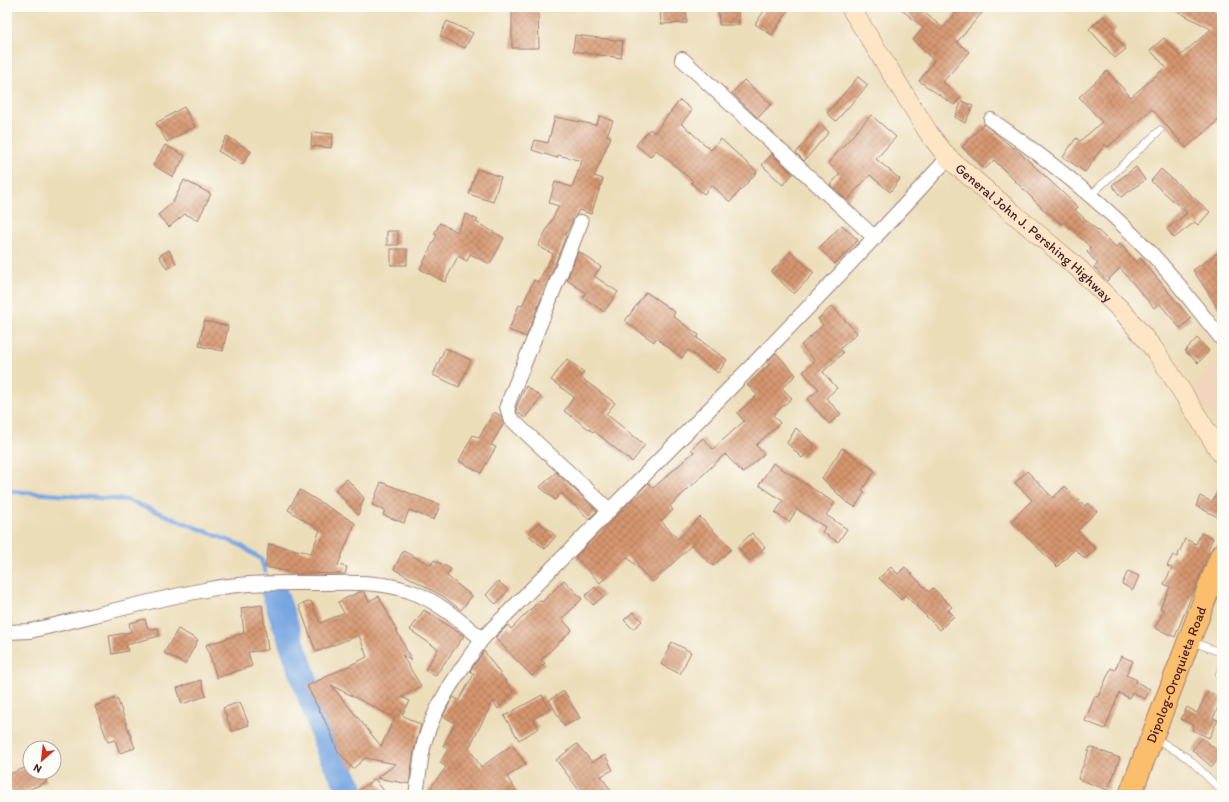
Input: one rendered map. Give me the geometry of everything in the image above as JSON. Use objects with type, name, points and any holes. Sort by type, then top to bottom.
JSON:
[{"type":"highway","name":"Dipolog-Oroquieta Road","points":[[1130,795],[1222,554]]},
{"type":"main road","name":"General John J. Pershing Highway","points":[[850,7],[930,135],[948,158],[1078,268],[1123,312],[1153,348],[1222,456]]},
{"type":"street","points":[[682,59],[875,238]]},
{"type":"street","points":[[991,120],[1091,195],[1155,257],[1222,340]]},
{"type":"street","points":[[416,795],[425,742],[434,715],[451,684],[482,639],[875,238],[948,158]]},
{"type":"street","points":[[581,222],[506,406],[510,418],[609,510]]},
{"type":"street","points":[[7,632],[30,631],[211,589],[257,583],[361,582],[391,585],[411,591],[432,601],[482,639]]},
{"type":"lane","points":[[1091,195],[1160,130]]},
{"type":"lane","points":[[1189,640],[1222,653]]},
{"type":"lane","points":[[1222,667],[1219,675],[1222,680]]},
{"type":"lane","points":[[1152,737],[1189,759],[1222,790]]},
{"type":"shaded area","points":[[1221,350],[1222,351],[1222,433],[1193,389]]},
{"type":"building","points":[[686,7],[687,23],[661,24],[660,8]]},
{"type":"building","points":[[718,7],[738,7],[739,25],[719,25]]},
{"type":"building","points":[[767,7],[782,7],[788,11],[772,35],[755,24]]},
{"type":"building","points":[[899,7],[929,7],[924,12],[943,28],[961,7],[987,7],[957,42],[969,52],[943,82],[961,97],[954,105],[919,81],[934,61],[913,40],[923,28]]},
{"type":"building","points":[[1169,7],[1204,7],[1222,16],[1222,117],[1186,148],[1152,109],[1108,147],[1105,144],[1085,172],[1063,157],[1076,138],[1080,141],[1102,122],[1079,97],[1107,71],[1131,97],[1166,67],[1150,50],[1164,38],[1180,56],[1211,29]]},
{"type":"building","points":[[512,11],[538,11],[539,48],[512,48]]},
{"type":"building","points":[[1104,16],[1116,29],[1112,33],[1126,49],[1115,58],[1089,29]]},
{"type":"building","points":[[447,21],[473,33],[465,48],[440,36]]},
{"type":"building","points":[[575,35],[623,41],[621,58],[573,51]]},
{"type":"building","points":[[858,77],[868,85],[836,121],[827,113]]},
{"type":"building","points":[[744,80],[771,104],[758,118],[732,93]]},
{"type":"building","points":[[680,100],[692,110],[681,124],[711,150],[721,139],[757,172],[730,202],[712,185],[704,194],[691,183],[693,181],[656,150],[650,157],[636,145],[650,129],[654,133]]},
{"type":"building","points":[[962,101],[973,106],[965,123],[955,117]]},
{"type":"building","points":[[184,107],[195,127],[167,142],[156,123]]},
{"type":"building","points":[[871,115],[896,137],[876,159],[900,179],[890,192],[870,175],[847,200],[830,185],[840,174],[828,163]]},
{"type":"building","points":[[600,116],[613,121],[607,135],[611,137],[594,176],[603,179],[591,214],[579,210],[565,235],[566,236],[526,337],[509,330],[519,305],[522,306],[534,280],[538,282],[553,254],[538,246],[559,206],[549,203],[555,182],[572,187],[582,161],[558,155],[557,158],[532,150],[535,140],[548,143],[555,117],[596,125]]},
{"type":"building","points":[[820,124],[829,132],[804,161],[796,153]]},
{"type":"building","points":[[984,124],[1013,148],[1014,147],[1078,207],[1075,210],[1116,247],[1120,244],[1136,262],[1140,258],[1191,319],[1180,328],[1159,303],[1154,308],[1120,268],[1107,281],[1094,267],[1098,264],[1087,252],[1091,248],[1064,222],[1061,224],[1049,213],[1048,214],[994,160],[985,169],[962,147]]},
{"type":"building","points":[[312,132],[333,134],[331,148],[311,146]]},
{"type":"building","points":[[227,136],[251,151],[242,165],[218,151]]},
{"type":"building","points":[[165,145],[185,156],[173,177],[153,165]]},
{"type":"building","points":[[772,154],[793,174],[783,185],[762,165]]},
{"type":"building","points":[[1136,167],[1145,180],[1121,197],[1112,185]]},
{"type":"building","points":[[477,169],[501,177],[493,202],[469,194]]},
{"type":"building","points":[[1161,169],[1210,212],[1198,225],[1195,222],[1174,238],[1167,229],[1187,213],[1151,181]]},
{"type":"building","points":[[184,180],[211,194],[198,220],[185,214],[169,227],[158,215],[173,202]]},
{"type":"building","points":[[466,214],[478,220],[476,222],[504,238],[490,264],[470,254],[467,261],[458,256],[445,282],[420,269],[437,235],[434,234],[440,223],[457,232]]},
{"type":"building","points":[[842,225],[858,240],[835,264],[819,248]]},
{"type":"building","points":[[387,231],[398,231],[398,245],[387,245]]},
{"type":"building","points":[[391,249],[407,249],[407,265],[391,265]]},
{"type":"building","points":[[169,250],[176,263],[167,269],[159,256]]},
{"type":"building","points":[[1222,250],[1222,314],[1193,270]]},
{"type":"building","points":[[578,251],[601,267],[594,276],[618,292],[604,312],[583,297],[586,293],[567,280]]},
{"type":"building","points":[[791,251],[814,273],[794,294],[771,272]]},
{"type":"building","points":[[646,292],[675,312],[673,316],[699,335],[697,338],[727,360],[718,373],[688,350],[682,358],[656,338],[654,342],[625,321]]},
{"type":"building","points":[[832,306],[857,333],[840,349],[843,353],[823,372],[837,388],[826,398],[841,414],[829,424],[807,399],[819,389],[803,372],[815,361],[801,345],[823,325],[818,319]]},
{"type":"building","points":[[204,321],[228,326],[223,351],[199,346]]},
{"type":"building","points":[[1197,338],[1209,351],[1198,363],[1185,351]]},
{"type":"building","points":[[445,348],[471,360],[459,387],[433,375]]},
{"type":"building","points":[[776,353],[796,375],[782,388],[792,398],[773,415],[780,423],[756,445],[764,454],[743,473],[725,454],[670,506],[673,510],[661,521],[678,539],[700,517],[731,549],[713,566],[692,545],[653,582],[627,557],[600,583],[575,557],[648,483],[653,488],[694,452],[691,449],[703,438],[713,449],[744,421],[737,413],[757,395],[747,385],[769,365],[767,362]]},
{"type":"building","points":[[567,359],[584,372],[580,377],[615,403],[606,414],[645,445],[632,462],[594,431],[593,432],[564,411],[574,397],[551,380]]},
{"type":"building","points":[[526,386],[541,397],[525,418],[517,412],[516,407]]},
{"type":"building","points":[[494,412],[501,416],[504,423],[491,445],[496,447],[481,473],[459,461],[473,435],[479,438]]},
{"type":"building","points":[[796,428],[815,446],[802,458],[787,443]]},
{"type":"building","points":[[842,448],[875,471],[862,490],[865,492],[855,507],[845,501],[822,478]]},
{"type":"building","points":[[773,463],[835,503],[826,515],[847,529],[838,542],[822,532],[825,527],[797,509],[789,522],[775,513],[783,501],[759,485]]},
{"type":"building","points":[[1027,471],[1053,498],[1065,486],[1085,506],[1088,503],[1097,511],[1078,530],[1096,549],[1085,559],[1075,549],[1057,567],[1011,521],[1032,500],[1015,483]]},
{"type":"building","points":[[556,472],[597,511],[589,519],[561,493],[555,500],[540,487]]},
{"type":"building","points":[[347,479],[364,498],[358,515],[335,490]]},
{"type":"building","points":[[1222,481],[1222,519],[1196,506],[1200,496],[1212,502]]},
{"type":"building","points":[[381,482],[440,505],[434,520],[409,510],[404,523],[383,515],[385,510],[372,505]]},
{"type":"building","points":[[300,490],[355,523],[338,565],[347,567],[345,574],[301,574],[265,567],[269,544],[311,553],[320,530],[288,510]]},
{"type":"building","points":[[539,522],[556,536],[545,549],[528,535]]},
{"type":"building","points":[[752,533],[765,547],[750,561],[737,547]]},
{"type":"building","points":[[1201,533],[1213,538],[1208,550],[1210,550],[1175,637],[1155,628],[1164,610],[1160,608],[1170,587],[1164,584],[1172,568],[1167,566],[1173,555],[1177,557],[1185,539],[1196,544]]},
{"type":"building","points":[[403,551],[431,565],[434,560],[451,569],[447,576],[472,596],[461,610],[444,597],[394,569]]},
{"type":"building","points":[[891,567],[898,574],[905,567],[929,592],[933,588],[952,607],[948,610],[954,616],[940,630],[905,595],[901,600],[879,578]]},
{"type":"building","points":[[1128,571],[1139,576],[1133,590],[1122,584]]},
{"type":"building","points":[[564,580],[582,599],[562,619],[572,630],[541,660],[545,663],[532,676],[495,638],[508,625],[511,629],[540,600],[542,602]]},
{"type":"building","points":[[498,581],[508,590],[496,604],[486,595]]},
{"type":"building","points":[[595,587],[604,596],[593,605],[585,596]]},
{"type":"building","points":[[359,592],[364,592],[369,601],[379,596],[412,661],[402,655],[421,686],[402,697],[410,701],[402,715],[421,725],[415,745],[409,784],[377,778],[396,764],[365,758],[353,769],[337,750],[331,733],[307,686],[367,657],[359,635],[316,652],[299,605],[311,601],[320,623],[344,613],[338,602]],"holes":[[[331,685],[395,718],[381,746]]]},
{"type":"building","points":[[262,605],[268,650],[248,652],[252,666],[217,678],[206,645],[244,633],[241,608]]},
{"type":"building","points":[[424,610],[464,636],[435,676],[425,670],[438,649],[410,630]]},
{"type":"building","points":[[633,612],[642,621],[633,629],[624,620]]},
{"type":"building","points":[[145,619],[148,629],[158,628],[159,636],[126,645],[128,651],[112,654],[109,636],[131,632],[129,623]]},
{"type":"building","points":[[178,629],[198,640],[185,664],[164,653]]},
{"type":"building","points":[[672,642],[691,652],[680,674],[661,664]]},
{"type":"building","points":[[484,651],[514,693],[498,709],[493,701],[469,748],[481,767],[512,745],[526,764],[507,777],[519,795],[425,795],[446,767],[440,763],[448,749],[443,746],[455,723],[443,716],[453,697],[459,700],[474,674],[470,671]]},
{"type":"building","points":[[1121,656],[1133,661],[1126,675],[1137,680],[1136,682],[1150,689],[1145,699],[1132,692],[1129,698],[1119,693],[1105,729],[1085,721],[1095,696],[1098,697],[1111,668],[1115,670]]},
{"type":"building","points":[[201,680],[206,696],[182,704],[177,688]]},
{"type":"building","points":[[564,691],[580,718],[564,726],[549,700]]},
{"type":"building","points":[[1208,692],[1222,699],[1213,718],[1218,720],[1209,738],[1192,730],[1194,726],[1181,719],[1187,707],[1197,713]]},
{"type":"building","points":[[542,695],[550,709],[533,719],[539,728],[519,740],[504,716]]},
{"type":"building","points":[[117,698],[135,748],[120,753],[115,740],[108,742],[95,706]]},
{"type":"building","points":[[240,702],[249,725],[232,731],[223,708]]},
{"type":"building","points":[[1202,738],[1222,754],[1212,767],[1192,750]]},
{"type":"building","points":[[577,744],[592,762],[605,755],[613,770],[601,776],[614,795],[583,795],[556,760]]},
{"type":"building","points":[[1090,747],[1120,758],[1108,790],[1078,779]]},
{"type":"building","points":[[22,769],[22,780],[46,780],[47,782],[23,792],[25,795],[7,795],[7,775]]},
{"type":"building","points":[[375,779],[387,795],[352,795]]},
{"type":"waterway","points":[[7,491],[127,500],[240,545],[261,559],[265,571]]},
{"type":"waterway","points":[[273,589],[330,753],[354,795]]}]
